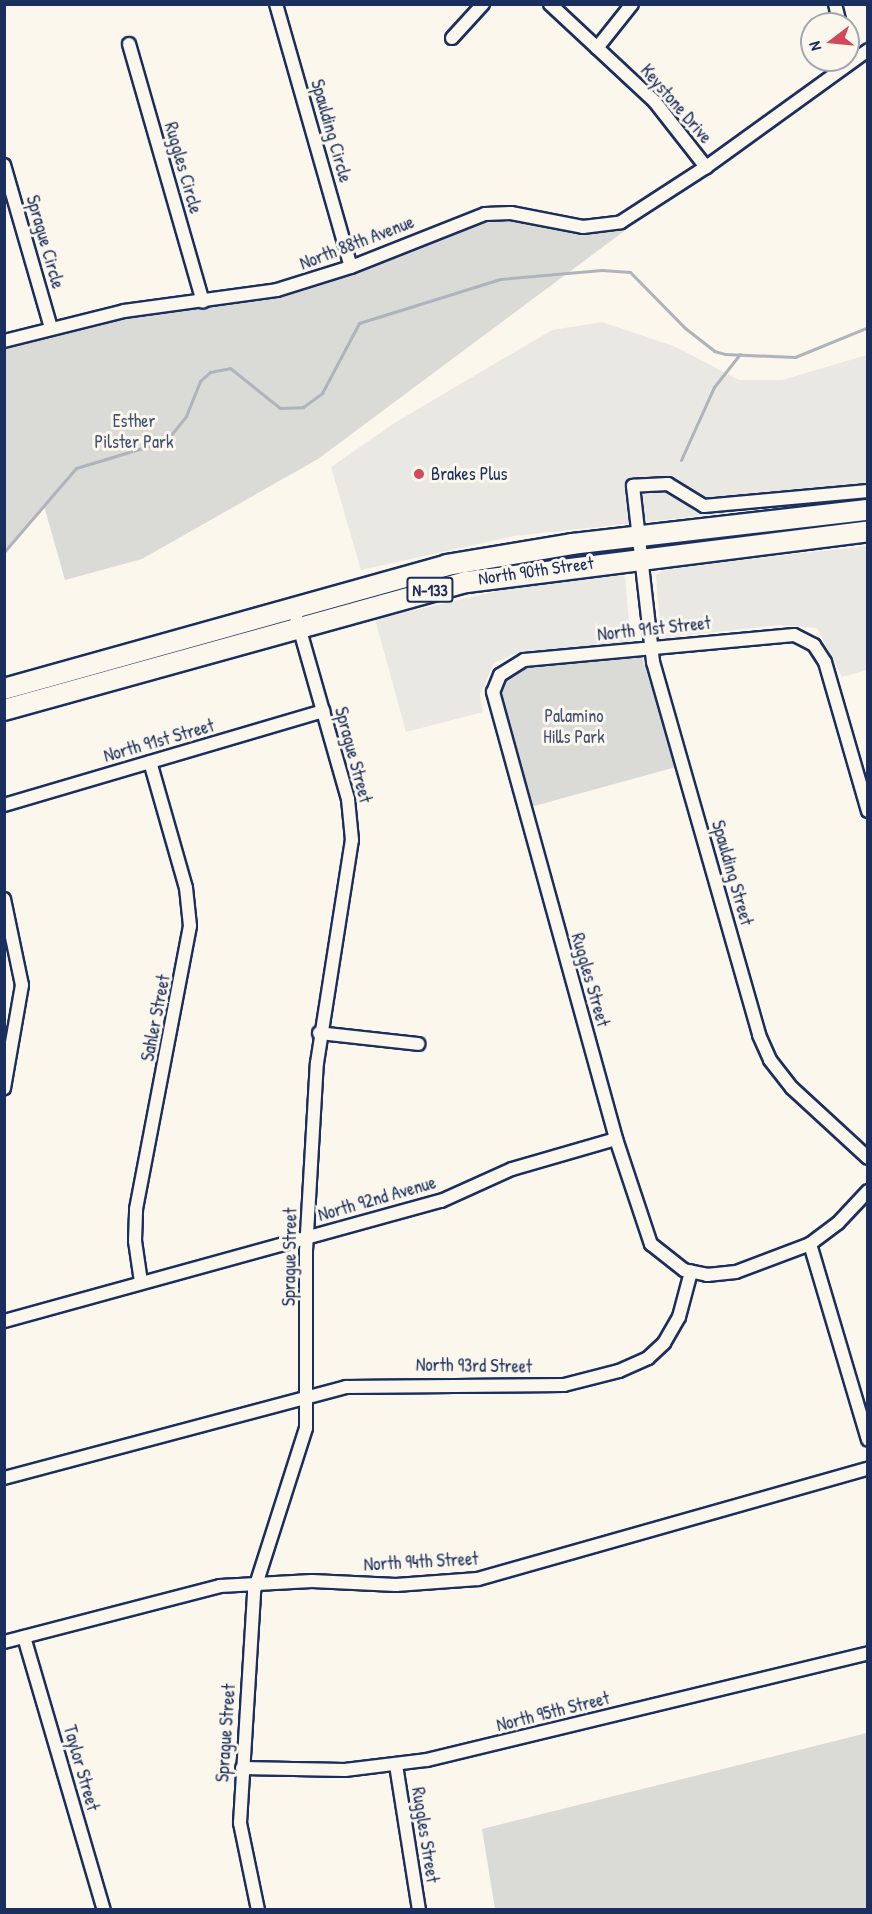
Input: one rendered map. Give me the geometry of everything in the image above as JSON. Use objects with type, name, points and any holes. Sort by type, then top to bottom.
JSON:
[{"type":"main road","name":"North 90th Street","points":[[4,689],[293,606],[478,558],[867,510]]},
{"type":"main road","name":"North 90th Street","points":[[4,710],[298,626],[467,582],[639,558],[867,531]]},
{"type":"street","name":"Spaulding Circle","points":[[276,4],[351,267]]},
{"type":"street","points":[[452,38],[483,4]]},
{"type":"street","name":"Keystone Drive","points":[[550,4],[655,102],[706,167],[828,72]]},
{"type":"street","points":[[597,48],[632,4]]},
{"type":"street","name":"Ruggles Circle","points":[[129,44],[203,302]]},
{"type":"street","name":"Sprague Circle","points":[[4,165],[51,328]]},
{"type":"street","name":"North 88th Avenue","points":[[4,341],[124,311],[203,302],[277,290],[351,267],[485,214],[511,213],[584,227],[621,222],[706,167]]},
{"type":"street","name":"Spaulding Street","points":[[867,491],[704,506],[668,484],[633,486],[650,647],[765,1050],[792,1088],[867,1158]]},
{"type":"street","name":"Sprague Street","points":[[258,1910],[242,1844],[242,1768],[257,1581],[301,1453],[307,1396],[308,1238],[319,1034],[352,840],[348,799],[293,606]]},
{"type":"street","name":"North 91st Street","points":[[500,675],[524,660],[786,634],[814,645],[825,662],[867,811]]},
{"type":"street","name":"Ruggles Street","points":[[500,675],[493,692],[494,709],[616,1139],[647,1239],[666,1260],[691,1272]]},
{"type":"street","name":"North 91st Street","points":[[4,805],[323,711]]},
{"type":"street","name":"Sahler Street","points":[[141,1282],[135,1241],[136,1209],[190,926],[186,888],[150,762]]},
{"type":"street","points":[[4,899],[22,985],[4,1088]]},
{"type":"street","points":[[319,1034],[418,1044]]},
{"type":"street","name":"North 92nd Avenue","points":[[4,1321],[441,1201],[512,1168],[616,1139]]},
{"type":"street","points":[[691,1272],[736,1272],[810,1244],[838,1223],[867,1191]]},
{"type":"street","points":[[810,1244],[867,1440]]},
{"type":"street","name":"North 93rd Street","points":[[4,1478],[307,1396],[375,1383],[564,1384],[619,1371],[648,1358],[664,1343],[679,1317],[691,1272]]},
{"type":"street","name":"North 94th Street","points":[[4,1642],[174,1596],[257,1581],[396,1585],[478,1579],[867,1469]]},
{"type":"street","name":"Taylor Street","points":[[24,1637],[104,1910]]},
{"type":"street","name":"North 95th Street","points":[[242,1768],[326,1771],[396,1765],[867,1653]]},
{"type":"street","name":"Ruggles Street","points":[[396,1765],[419,1910]]},
{"type":"shaded area","points":[[602,322],[676,347],[739,380],[782,380],[867,355],[867,498],[514,536],[361,570],[331,467],[396,422],[552,330]]},
{"type":"shaded area","points":[[867,546],[867,670],[842,677],[817,628],[779,625],[661,638],[656,575],[665,568]]},
{"type":"shaded area","points":[[617,572],[625,577],[631,644],[512,655],[494,663],[480,695],[483,712],[406,732],[375,619],[520,586]]},
{"type":"green space","name":"Esther Pilster Park","points":[[479,222],[525,222],[588,235],[631,226],[318,459],[142,559],[65,580],[44,506],[5,552],[5,349],[115,320],[280,298],[366,270]]},
{"type":"green space","name":"Palamino Hills Park","points":[[642,657],[676,767],[527,808],[499,690],[505,680],[523,668]]},
{"type":"green space","points":[[867,1733],[867,1909],[495,1909],[482,1829]]},
{"type":"waterway","points":[[4,552],[76,468],[166,441],[186,416],[200,381],[210,372],[230,368],[280,408],[303,407],[322,393],[359,323],[500,279],[602,270],[630,272],[685,328],[714,351],[725,354],[795,357],[868,327]]},
{"type":"waterway","points":[[681,460],[714,387],[740,354]]},
{"type":"place","name":"Brakes Plus","points":[[419,474]]}]
